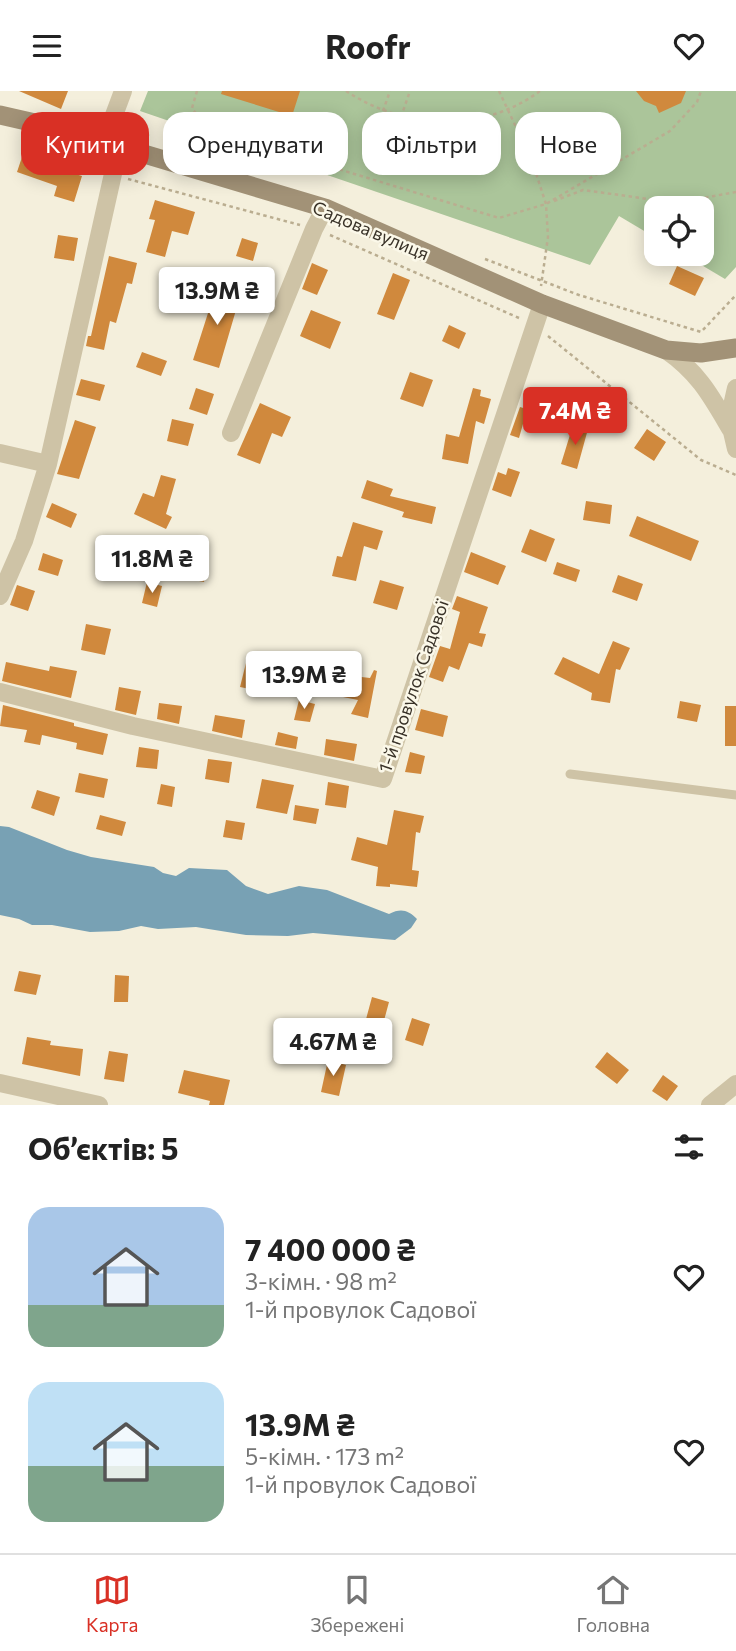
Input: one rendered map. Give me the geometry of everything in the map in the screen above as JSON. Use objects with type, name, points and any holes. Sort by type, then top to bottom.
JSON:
[{"type":"main road","name":"Садова вулиця","points":[[0,115],[21,121]]},
{"type":"main road","name":"Садова вулиця","points":[[149,155],[325,208],[542,304],[666,350],[701,353],[736,348]]},
{"type":"street","points":[[119,112],[123,91]]},
{"type":"street","points":[[0,596],[24,541],[48,464],[112,175]]},
{"type":"street","points":[[231,433],[325,208]]},
{"type":"street","name":"1-й провулок Садової","points":[[0,692],[133,726],[383,779],[542,304]]},
{"type":"street","points":[[666,350],[697,375],[731,430]]},
{"type":"street","points":[[736,388],[729,419],[736,449]]},
{"type":"street","points":[[0,453],[48,464]]},
{"type":"street","points":[[0,1083],[65,1101],[99,1105]]},
{"type":"street","points":[[710,1105],[722,1092],[736,1084]]},
{"type":"lane","points":[[570,774],[736,795]]},
{"type":"path","points":[[197,91],[191,108],[207,128],[499,218],[583,190],[663,201],[736,192]]},
{"type":"path","points":[[346,91],[386,112]]},
{"type":"path","points":[[383,111],[390,91]]},
{"type":"path","points":[[403,112],[410,91]]},
{"type":"path","points":[[499,91],[532,161],[546,204],[548,237],[541,279],[542,304]]},
{"type":"path","points":[[499,112],[540,91]]},
{"type":"path","points":[[546,204],[670,131],[697,103],[701,91]]},
{"type":"path","points":[[112,175],[314,229],[535,325],[701,460],[736,475]]},
{"type":"green space","points":[[148,91],[736,91],[736,267],[725,279],[703,266],[714,266],[714,196],[644,196],[644,231],[619,216],[590,265],[327,175],[348,175],[348,112],[163,112],[163,119],[140,111]]},
{"type":"water","points":[[0,826],[91,857],[154,867],[163,873],[176,876],[189,868],[227,870],[246,886],[268,894],[299,886],[327,890],[389,914],[404,911],[417,919],[411,928],[395,940],[313,933],[288,936],[246,935],[196,927],[158,929],[141,926],[119,931],[90,932],[52,925],[32,925],[0,915]]},
{"type":"building","points":[[19,91],[68,91],[61,109]]},
{"type":"building","points":[[222,91],[300,91],[293,112],[279,112],[221,94]]},
{"type":"building","points":[[636,91],[686,91],[681,103],[659,113],[656,106],[644,101]]},
{"type":"building","points":[[26,175],[82,176],[74,202],[54,196],[57,186]]},
{"type":"building","points":[[155,200],[195,212],[188,235],[172,231],[165,257],[146,252],[155,220],[149,219]]},
{"type":"building","points":[[58,235],[78,238],[74,261],[54,258]]},
{"type":"building","points":[[242,238],[258,243],[253,261],[236,256]]},
{"type":"building","points":[[109,256],[137,263],[132,284],[127,283],[116,323],[110,321],[104,350],[86,346],[88,336],[91,336]]},
{"type":"building","points":[[312,263],[328,270],[317,295],[302,289]]},
{"type":"building","points":[[677,266],[704,278],[695,296],[669,284]]},
{"type":"building","points":[[393,273],[410,280],[394,320],[377,314]]},
{"type":"building","points":[[217,285],[241,293],[219,368],[193,360]]},
{"type":"building","points":[[311,310],[341,322],[330,349],[300,336]]},
{"type":"building","points":[[449,325],[466,333],[459,349],[442,341]]},
{"type":"building","points":[[142,352],[167,361],[161,376],[136,367]]},
{"type":"building","points":[[410,372],[433,380],[423,407],[400,399]]},
{"type":"building","points":[[81,379],[105,385],[100,401],[76,395]]},
{"type":"building","points":[[561,387],[573,395],[563,410],[551,403]]},
{"type":"building","points":[[196,388],[214,394],[207,415],[189,409]]},
{"type":"building","points":[[473,388],[481,390],[480,396],[491,399],[484,424],[476,421],[468,464],[442,459],[446,434],[459,437]]},
{"type":"building","points":[[260,403],[291,417],[282,437],[272,433],[260,464],[237,455]]},
{"type":"building","points":[[520,407],[540,413],[535,428],[523,424],[519,438],[510,435]]},
{"type":"building","points":[[172,419],[194,424],[188,446],[167,441]]},
{"type":"building","points":[[75,420],[96,427],[79,479],[57,474]]},
{"type":"building","points":[[573,425],[588,429],[577,469],[561,464]]},
{"type":"building","points":[[647,429],[666,442],[654,461],[634,448]]},
{"type":"building","points":[[508,468],[520,472],[511,497],[492,490],[498,472],[506,475]]},
{"type":"building","points":[[161,475],[176,479],[166,514],[172,517],[166,529],[134,514],[143,493],[154,497]]},
{"type":"building","points":[[367,480],[393,489],[390,496],[436,507],[432,524],[402,517],[404,512],[361,498]]},
{"type":"building","points":[[586,501],[612,505],[610,524],[583,520]]},
{"type":"building","points":[[52,503],[77,514],[71,528],[46,517]]},
{"type":"building","points":[[637,516],[699,541],[691,561],[629,536]]},
{"type":"building","points":[[353,522],[383,531],[377,550],[364,546],[356,581],[332,576],[337,556],[342,557]]},
{"type":"building","points":[[530,529],[555,539],[546,562],[521,552]]},
{"type":"building","points":[[124,535],[163,547],[157,567],[118,555]]},
{"type":"building","points":[[471,552],[506,566],[498,585],[464,572]]},
{"type":"building","points":[[43,553],[63,560],[58,576],[38,570]]},
{"type":"building","points":[[188,557],[209,561],[204,582],[184,578]]},
{"type":"building","points":[[557,562],[580,570],[576,582],[553,574]]},
{"type":"building","points":[[618,575],[643,584],[637,601],[612,592]]},
{"type":"building","points":[[380,580],[404,587],[397,610],[373,603]]},
{"type":"building","points":[[147,582],[162,586],[157,607],[142,603]]},
{"type":"building","points":[[17,585],[35,591],[28,611],[10,605]]},
{"type":"building","points":[[457,596],[488,607],[479,633],[486,634],[482,647],[469,643],[459,670],[449,666],[443,682],[429,677],[440,646],[450,649],[460,612],[452,609]]},
{"type":"building","points":[[86,624],[111,629],[105,655],[81,650]]},
{"type":"building","points":[[613,641],[630,648],[620,670],[616,669],[610,703],[591,700],[592,693],[554,674],[563,657],[599,674]]},
{"type":"building","points":[[6,662],[49,671],[50,666],[77,671],[71,698],[2,681]]},
{"type":"building","points":[[246,663],[261,666],[255,690],[240,687]]},
{"type":"building","points":[[374,670],[377,671],[368,718],[351,714],[358,700],[316,688],[319,672],[370,678]]},
{"type":"building","points":[[119,687],[141,691],[136,715],[115,710]]},
{"type":"building","points":[[299,700],[315,704],[310,722],[294,720]]},
{"type":"building","points":[[680,701],[701,705],[697,722],[677,718]]},
{"type":"building","points":[[159,703],[182,706],[179,724],[157,719]]},
{"type":"building","points":[[3,705],[108,734],[103,755],[76,749],[77,743],[42,735],[40,745],[24,742],[27,730],[0,726]]},
{"type":"building","points":[[725,706],[736,706],[736,746],[725,746]]},
{"type":"building","points":[[421,709],[448,716],[443,737],[415,730]]},
{"type":"building","points":[[215,715],[245,720],[242,738],[212,731]]},
{"type":"building","points":[[278,732],[298,737],[296,749],[275,745]]},
{"type":"building","points":[[326,739],[357,744],[354,761],[324,755]]},
{"type":"building","points":[[139,747],[159,750],[157,769],[136,767]]},
{"type":"building","points":[[410,752],[425,756],[421,774],[405,772]]},
{"type":"building","points":[[208,759],[232,762],[229,783],[205,779]]},
{"type":"building","points":[[79,773],[108,779],[104,798],[75,792]]},
{"type":"building","points":[[262,779],[294,785],[287,814],[256,808]]},
{"type":"building","points":[[328,782],[349,786],[346,808],[325,805]]},
{"type":"building","points":[[161,784],[175,787],[172,807],[157,804]]},
{"type":"building","points":[[37,790],[60,797],[54,816],[31,808]]},
{"type":"building","points":[[295,805],[319,809],[316,824],[293,820]]},
{"type":"building","points":[[394,810],[424,816],[420,833],[416,832],[412,870],[419,871],[417,887],[390,884],[390,887],[376,886],[378,867],[351,860],[357,837],[387,845]]},
{"type":"building","points":[[100,815],[126,822],[122,836],[96,829]]},
{"type":"building","points":[[226,820],[245,823],[242,840],[223,837]]},
{"type":"building","points":[[19,971],[41,975],[36,995],[14,991]]},
{"type":"building","points":[[115,975],[129,976],[128,1002],[114,1002]]},
{"type":"building","points":[[372,997],[389,1002],[379,1039],[362,1034]]},
{"type":"building","points":[[412,1018],[430,1024],[423,1046],[405,1040]]},
{"type":"building","points":[[296,1029],[318,1034],[311,1063],[289,1058]]},
{"type":"building","points":[[27,1037],[51,1041],[50,1045],[83,1049],[80,1076],[22,1064]]},
{"type":"building","points":[[109,1051],[128,1054],[124,1082],[104,1079]]},
{"type":"building","points":[[607,1052],[629,1070],[617,1084],[595,1067]]},
{"type":"building","points":[[328,1060],[346,1065],[339,1096],[321,1092]]},
{"type":"building","points":[[184,1070],[230,1080],[224,1105],[209,1105],[210,1101],[178,1093]]},
{"type":"building","points":[[663,1075],[678,1086],[667,1101],[652,1091]]}]
